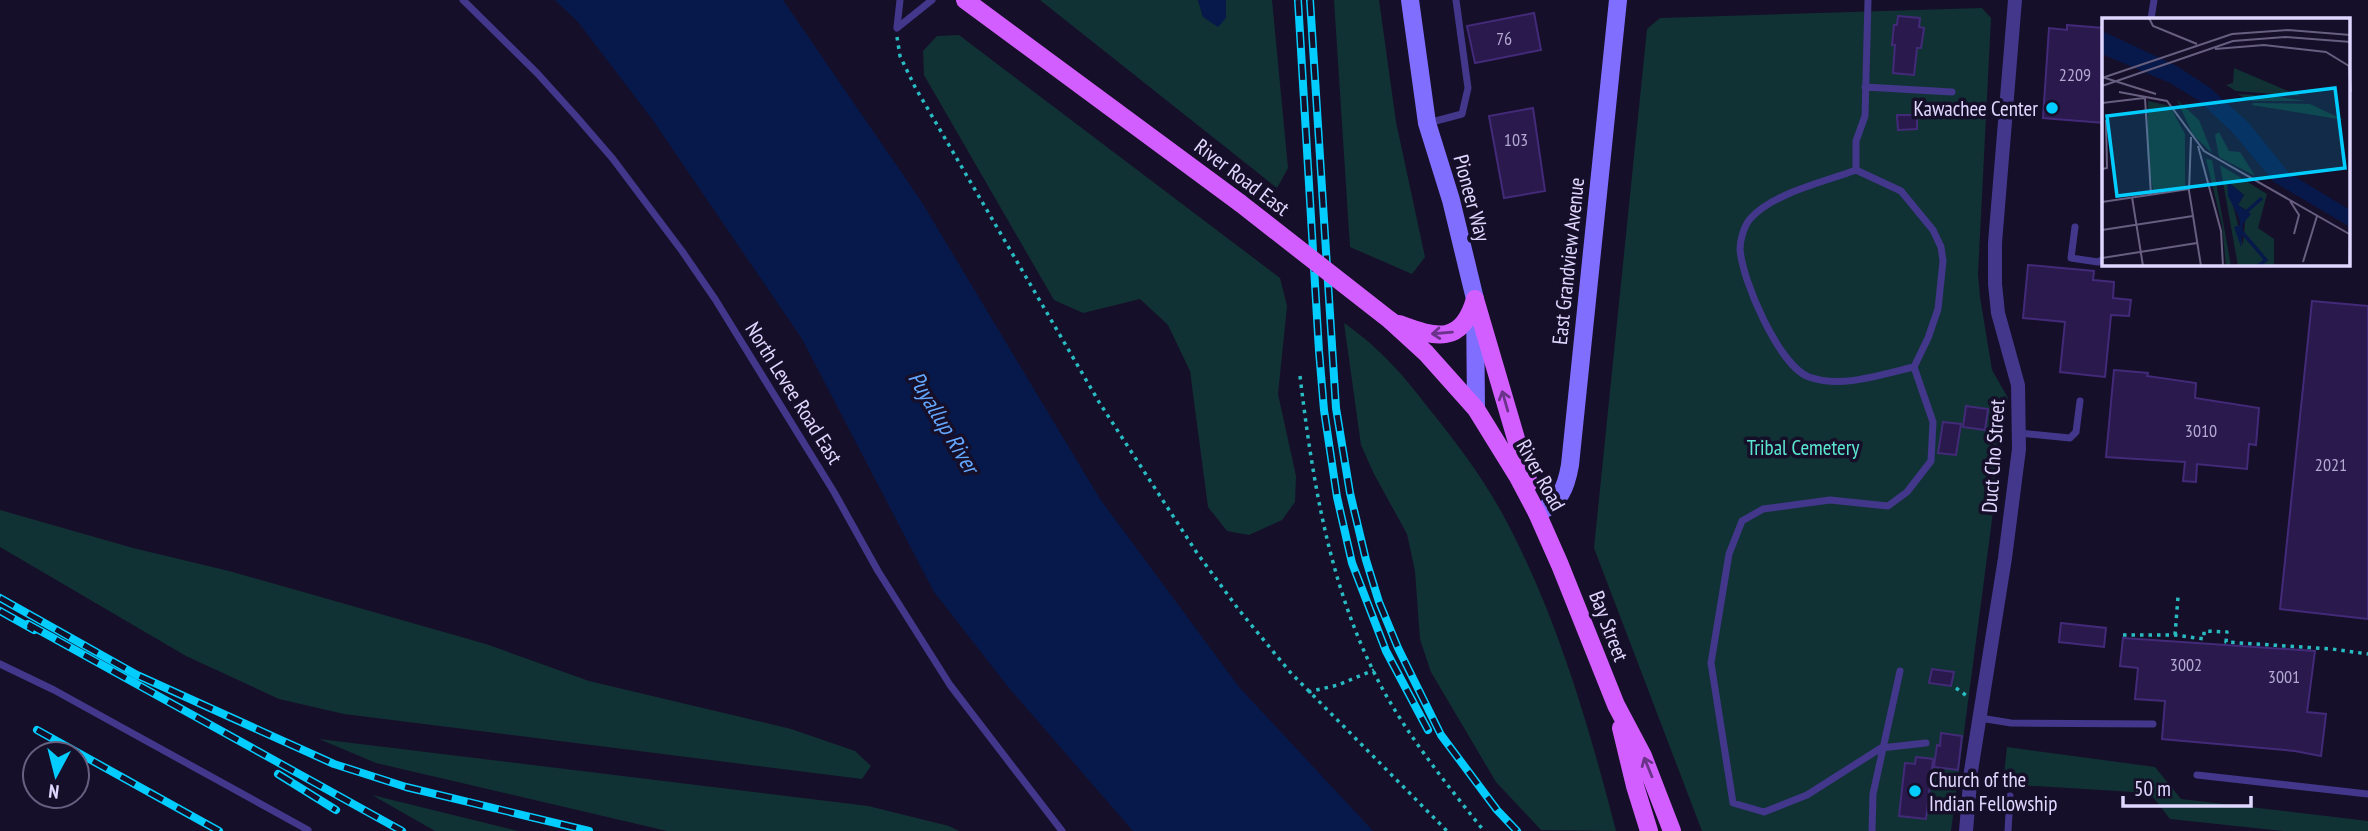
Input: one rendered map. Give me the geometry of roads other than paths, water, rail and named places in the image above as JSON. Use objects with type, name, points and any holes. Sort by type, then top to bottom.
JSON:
[{"type":"main road","name":"River Road East","points":[[965,0],[1240,203],[1391,321],[1426,353],[1476,409]]},
{"type":"main road","points":[[1475,299],[1537,513]]},
{"type":"main road","points":[[1391,321],[1422,333],[1451,334],[1468,319],[1475,299]]},
{"type":"main road","name":"River Road","points":[[1476,409],[1537,513],[1560,565]]},
{"type":"main road","name":"Bay Street","points":[[1560,565],[1616,705],[1643,756],[1672,831]]},
{"type":"main road","name":"Bay Street","points":[[1616,705],[1634,786],[1649,831]]},
{"type":"street","name":"Pioneer Way","points":[[1410,0],[1427,123],[1451,200],[1475,299],[1476,409]]},
{"type":"street","name":"East Grandview Avenue","points":[[1537,513],[1550,508],[1562,495],[1570,465],[1618,0]]},
{"type":"street","name":"Duct Cho Street","points":[[1966,831],[1971,771],[2006,545],[2019,433],[2018,385],[1998,313],[1995,284],[1995,243],[2015,0]]},
{"type":"lane","name":"North Levee Road East","points":[[463,0],[575,115],[641,195],[682,251],[806,446],[878,571],[950,685],[1062,831]]},
{"type":"lane","points":[[900,0],[897,28],[932,0]]},
{"type":"lane","points":[[1427,123],[1462,114],[1468,88],[1456,0]]},
{"type":"lane","points":[[1856,170],[1856,141],[1865,116],[1868,0]]},
{"type":"lane","points":[[2151,18],[2154,0]]},
{"type":"lane","points":[[1866,87],[1952,92]]},
{"type":"lane","points":[[1914,367],[1857,380],[1810,377],[1794,369],[1775,341],[1756,303],[1740,251],[1741,239],[1749,221],[1776,200],[1856,170],[1901,191],[1933,230],[1941,247],[1943,261],[1938,309],[1914,367],[1933,422],[1931,460],[1907,492],[1888,506],[1830,500],[1763,509],[1742,521],[1729,554],[1711,663],[1733,803],[1764,812],[1807,795],[1881,748],[1926,743]]},
{"type":"lane","points":[[2075,227],[2071,258],[2098,262],[2102,260]]},
{"type":"lane","points":[[2019,433],[2070,438],[2077,432],[2080,401]]},
{"type":"lane","points":[[0,664],[308,830]]},
{"type":"lane","points":[[1872,831],[1873,794],[1881,748],[1900,671]]},
{"type":"lane","points":[[1980,718],[2011,723],[2153,724]]},
{"type":"lane","points":[[2197,775],[2368,794]]},
{"type":"lane","points":[[2008,831],[2010,796]]},
{"type":"water","name":"Puyallup River","points":[[555,0],[783,0],[921,201],[1100,499],[1239,687],[1373,831],[1133,831],[1009,688],[934,592],[802,339],[652,119],[578,22]]},
{"type":"water","points":[[1198,0],[1226,0],[1226,18],[1218,27],[1203,17]]},
{"type":"railway","points":[[1298,0],[1319,351],[1324,410],[1337,497],[1352,563],[1386,651],[1428,730]]},
{"type":"railway","points":[[1310,0],[1336,408],[1350,493],[1366,560],[1379,602],[1398,648],[1441,735],[1497,810],[1517,831]]},
{"type":"railway","points":[[0,598],[137,675],[334,764],[406,787],[589,831]]},
{"type":"railway","points":[[0,611],[34,630]]},
{"type":"railway","points":[[28,624],[402,831]]},
{"type":"railway","points":[[37,730],[219,831]]},
{"type":"railway","points":[[278,774],[336,810]]},
{"type":"place","name":"Kawachee Center","points":[[2052,108]]},
{"type":"place","name":"Church of the Indian Fellowship","points":[[1915,791]]},
{"type":"park label","name":"Tribal Cemetery","points":[[1803,447]]}]
